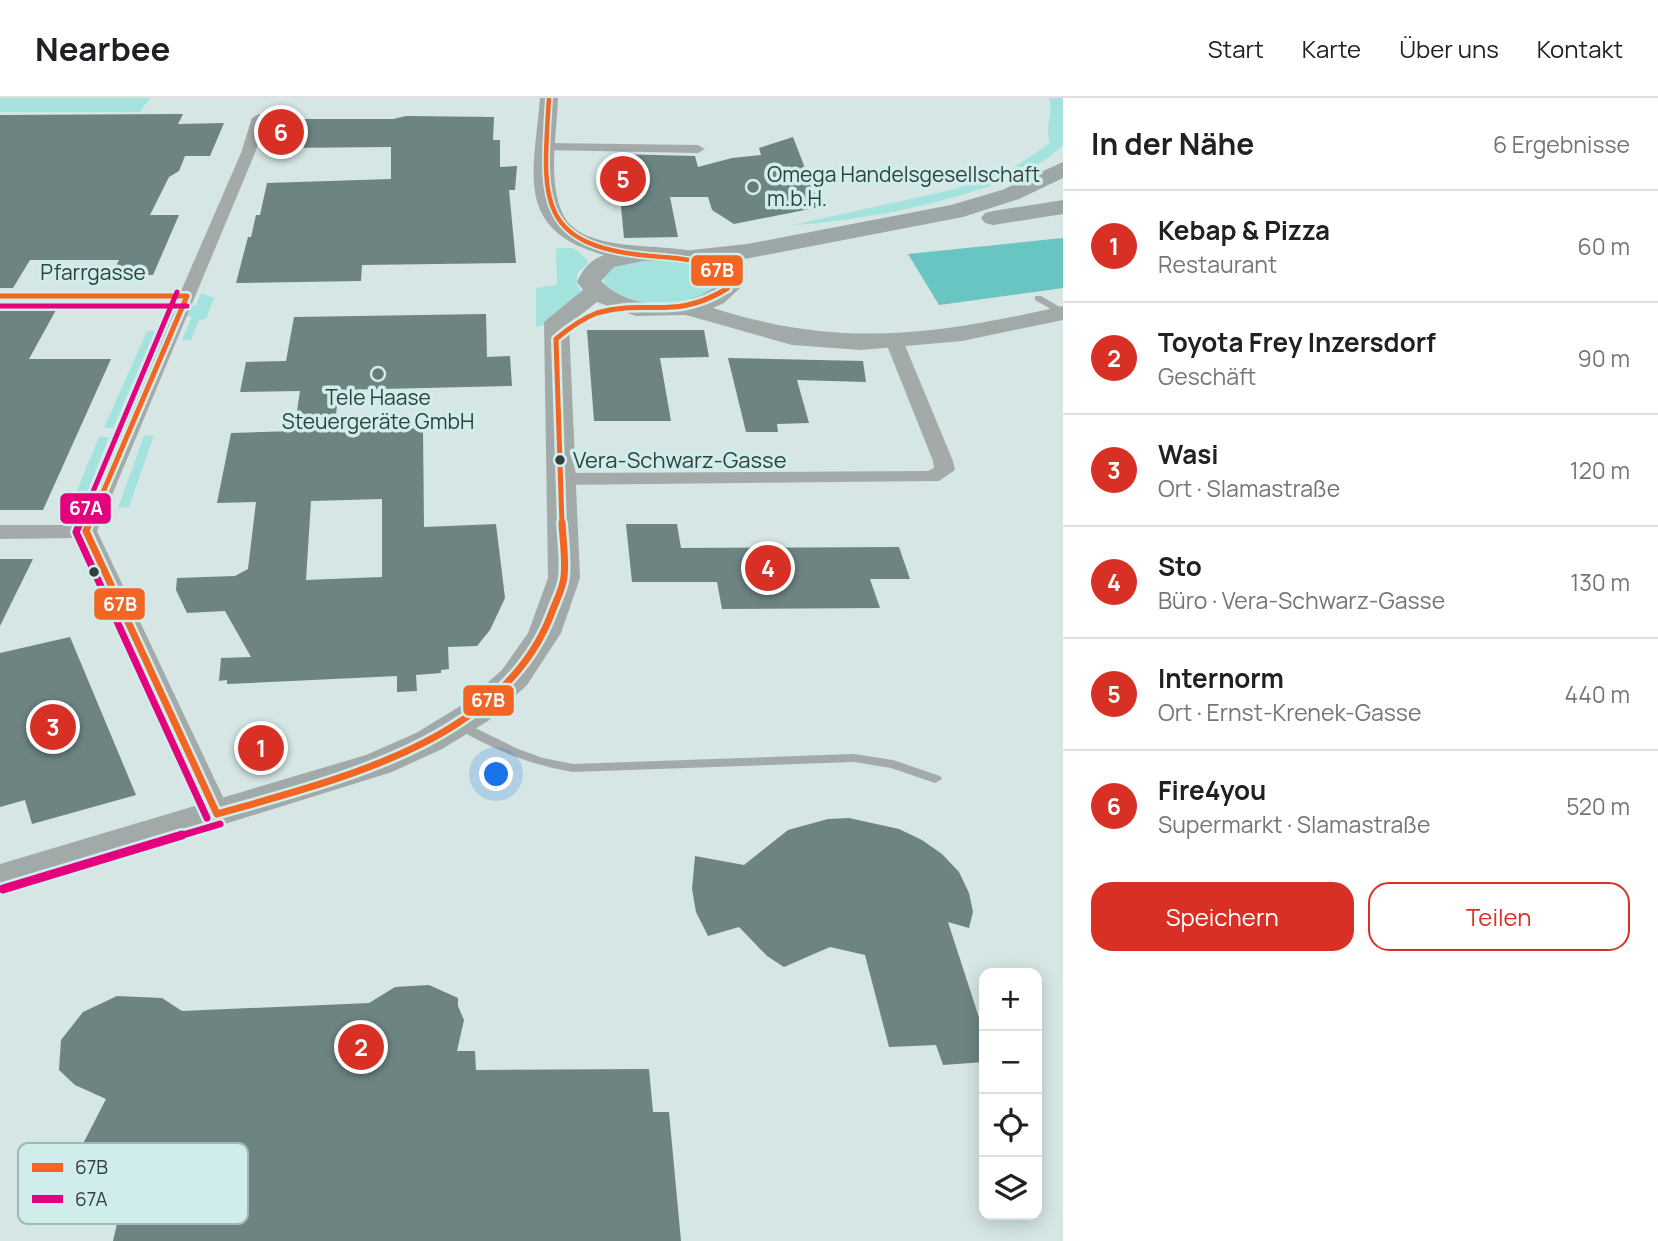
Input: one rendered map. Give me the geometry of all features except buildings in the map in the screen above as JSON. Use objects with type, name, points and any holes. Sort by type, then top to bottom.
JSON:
[{"type":"highway","points":[[892,225],[1010,195],[1063,169]]},
{"type":"highway","points":[[692,258],[725,255],[892,225],[1063,199]]},
{"type":"highway","points":[[724,287],[743,265],[762,259],[1063,207]]},
{"type":"highway","points":[[965,222],[1063,217]]},
{"type":"main road","points":[[549,98],[546,147],[548,208],[556,221],[602,264]]},
{"type":"main road","points":[[572,234],[634,255],[692,258],[710,264],[747,316],[831,340]]},
{"type":"main road","points":[[634,255],[602,264],[591,273],[589,282],[595,292],[627,306],[667,310],[689,308],[765,332],[831,340],[895,343],[965,335],[1063,313]]},
{"type":"main road","points":[[689,308],[724,287]]},
{"type":"main road","points":[[0,878],[359,773],[417,748],[459,724],[519,674],[541,644],[556,611],[564,578],[558,479],[556,322],[595,292]]},
{"type":"main road","points":[[556,339],[576,319],[627,306]]},
{"type":"street","points":[[217,814],[86,531],[187,296],[259,118]]},
{"type":"street","points":[[546,147],[698,149]]},
{"type":"street","name":"Pfarrgasse","points":[[0,296],[187,296]]},
{"type":"street","points":[[558,479],[932,477],[945,470],[943,461],[895,343]]},
{"type":"street","points":[[0,532],[86,531]]},
{"type":"lane","points":[[1038,298],[1063,313]]},
{"type":"lane","points":[[459,724],[507,752],[538,763],[573,768],[854,758],[892,764],[934,779]]},
{"type":"shaded area","points":[[0,98],[150,98],[140,112],[0,112]]},
{"type":"shaded area","points":[[1049,98],[1063,98],[1063,145],[1041,162],[1011,178],[975,191],[895,211],[792,225],[956,189],[1015,167],[1050,143]]},
{"type":"shaded area","points":[[1063,238],[1063,288],[939,305],[908,254]]},
{"type":"shaded area","points":[[573,248],[587,259],[588,263],[577,273],[577,286],[581,291],[579,296],[546,325],[536,327],[536,288],[557,285],[556,250]]},
{"type":"shaded area","points":[[651,259],[678,261],[696,266],[710,275],[715,283],[700,297],[663,304],[629,300],[605,286],[603,278],[612,269]]},
{"type":"shaded area","points":[[201,293],[214,298],[206,319],[199,320],[191,340],[182,340],[192,317],[186,316],[189,306],[196,306]]},
{"type":"shaded area","points":[[147,331],[155,331],[113,428],[104,428]]},
{"type":"shaded area","points":[[154,435],[129,507],[118,508],[144,436]]},
{"type":"shaded area","points":[[99,437],[109,437],[79,513],[64,522]]},
{"type":"transit line","name":"67B","points":[[217,814],[324,783],[428,741],[475,713],[514,677],[544,633],[564,578],[556,339],[577,322],[598,313],[685,308],[707,302],[728,288],[727,278],[710,266],[683,258],[613,252],[584,243],[564,229],[553,211],[547,189],[549,98]]},
{"type":"transit line","name":"67A","points":[[177,292],[76,532],[207,818]]},
{"type":"transit line","name":"67B","points":[[0,296],[187,296]]},
{"type":"transit line","name":"67B","points":[[187,296],[86,531],[217,814]]},
{"type":"transit line","name":"67A","points":[[0,306],[187,306]]},
{"type":"transit line","name":"67A","points":[[3,889],[220,824]]},
{"type":"place","name":"Fire4you","points":[[281,132]]},
{"type":"place","name":"Internorm","points":[[623,179]]},
{"type":"place","name":"Omega Handelsgesellschaft m.b.H.","points":[[753,187]]},
{"type":"place","name":"Tele Haase Steuergeräte GmbH","points":[[378,374]]},
{"type":"place","name":"Vera-Schwarz-Gasse","points":[[560,460]]},
{"type":"place","name":"Sto","points":[[768,568]]},
{"type":"place","name":"Wasi","points":[[53,727]]},
{"type":"place","name":"Kebap & Pizza","points":[[261,748]]},
{"type":"place","name":"Toyota Frey Inzersdorf","points":[[361,1047]]}]
